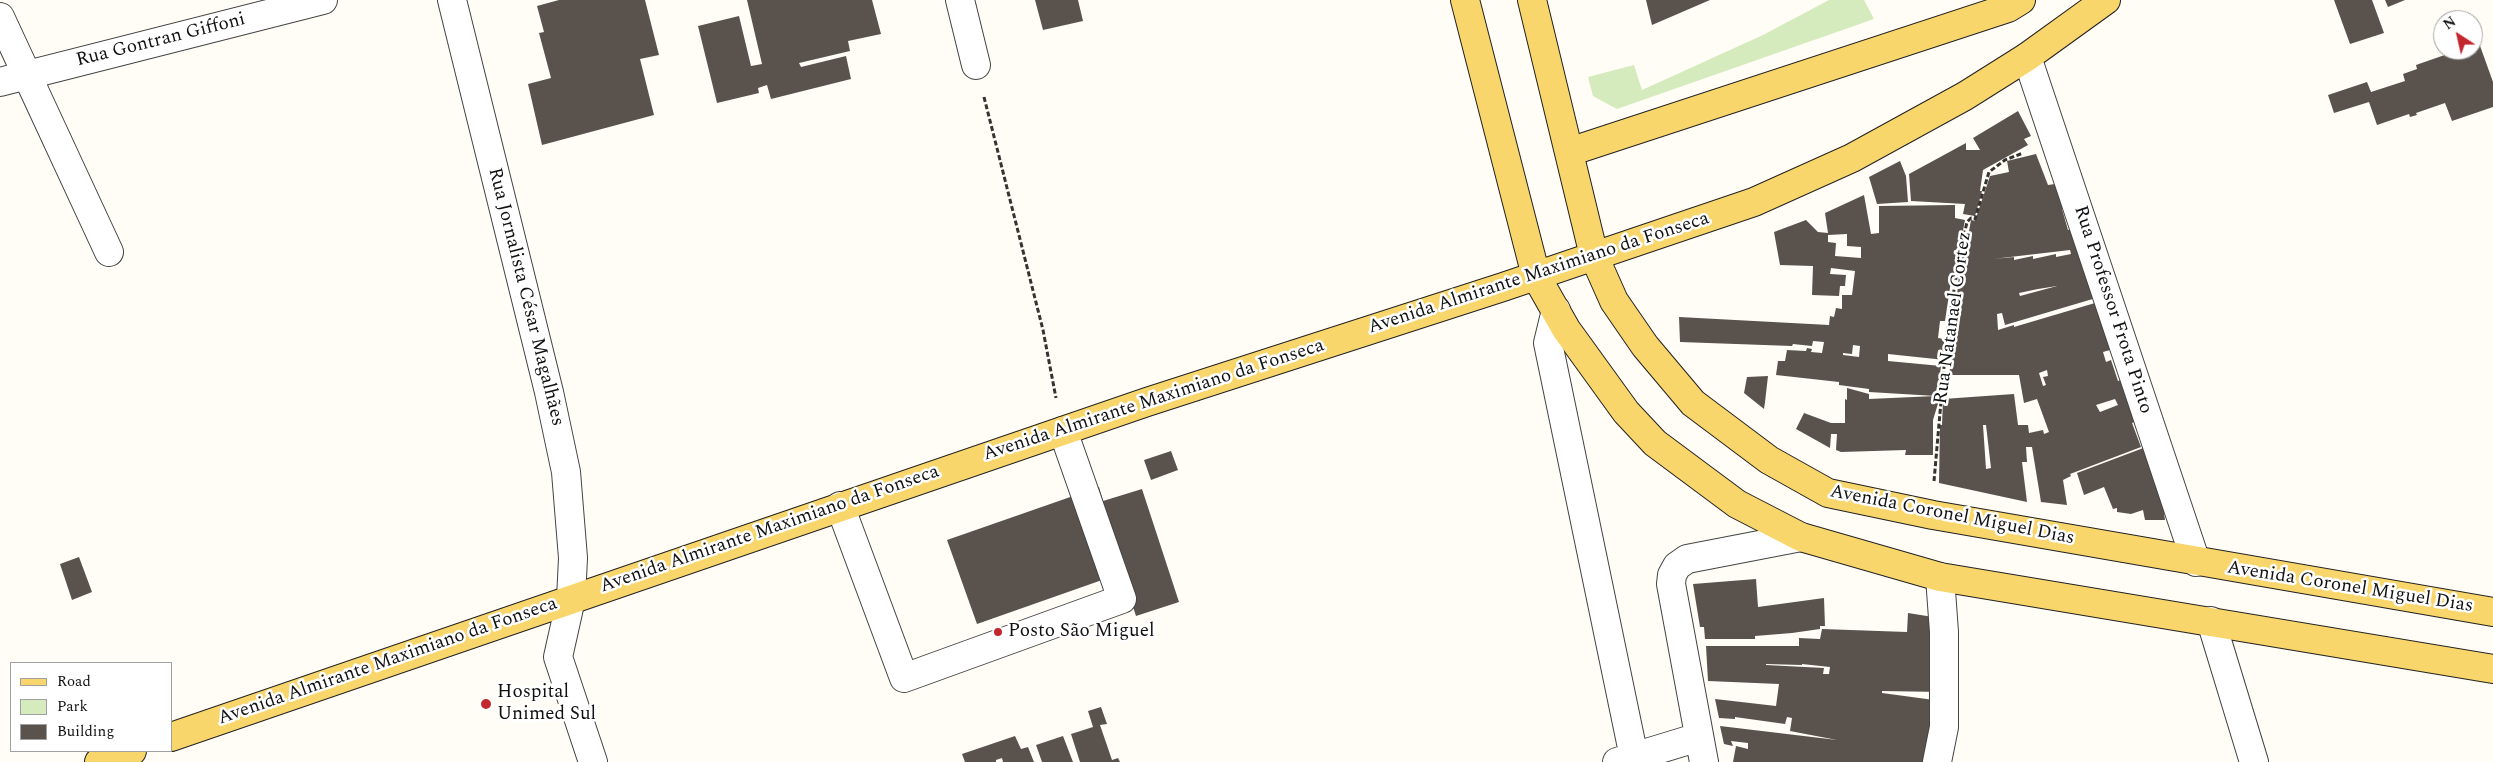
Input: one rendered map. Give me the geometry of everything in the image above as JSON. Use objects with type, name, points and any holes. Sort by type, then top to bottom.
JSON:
[{"type":"main road","points":[[1465,0],[1536,276],[1566,329],[1626,412],[1655,443],[1737,504],[1801,537],[1940,577],[2493,669]]},
{"type":"main road","name":"Avenida Coronel Miguel Dias","points":[[1532,0],[1594,256],[1614,301],[1645,346],[1693,403],[1769,460],[1828,493],[1933,516],[2493,612]]},
{"type":"main road","name":"Avenida Almirante Maximiano da Fonseca","points":[[172,737],[840,506],[1754,202],[1852,158],[1965,96],[2027,58],[2106,0]]},
{"type":"main road","points":[[1569,152],[2012,3]]},
{"type":"main road","points":[[99,762],[129,752]]},
{"type":"street","name":"Rua Gontran Giffoni","points":[[0,82],[323,0]]},
{"type":"street","name":"Rua Jornalista César Magalhães","points":[[452,0],[549,392],[566,472],[573,558],[571,598],[558,657],[593,762]]},
{"type":"street","points":[[960,0],[976,65]]},
{"type":"street","points":[[0,17],[109,252]]},
{"type":"street","name":"Rua Professor Frota Pinto","points":[[2027,58],[2196,562]]},
{"type":"street","points":[[1556,310],[1548,343],[1628,760],[1702,749],[1671,584],[1672,574],[1677,566],[1687,560],[1801,537]]},
{"type":"street","points":[[840,506],[904,678],[1122,599],[1062,431]]},
{"type":"street","points":[[1937,762],[1944,727],[1944,632],[1940,577]]},
{"type":"street","points":[[2211,621],[2254,762]]},
{"type":"path","points":[[976,65],[1043,330],[1062,431]]},
{"type":"path","name":"Rua Natanael Cortez","points":[[1933,516],[1936,444],[1947,333],[1967,222],[1971,218],[1975,219],[1989,172],[1995,167],[2055,138]]},
{"type":"green space","points":[[1829,0],[1864,0],[1874,19],[1617,109],[1593,96],[1588,77],[1634,65],[1642,90],[1763,35]]},
{"type":"building","points":[[559,0],[645,0],[659,55],[640,59],[654,115],[542,145],[528,84],[551,78],[539,33],[544,32],[537,6]]},
{"type":"building","points":[[747,0],[872,0],[881,34],[848,41],[850,51],[799,63],[801,67],[846,56],[851,79],[771,99],[767,85],[758,88],[759,93],[717,103],[698,26],[739,16],[751,66],[762,64]]},
{"type":"building","points":[[1035,0],[1078,0],[1083,21],[1043,30]]},
{"type":"building","points":[[1646,0],[1710,0],[1652,25]]},
{"type":"building","points":[[2334,0],[2372,0],[2384,33],[2350,44]]},
{"type":"building","points":[[2385,0],[2405,0],[2388,7]]},
{"type":"building","points":[[2483,54],[2493,82],[2493,107],[2452,121],[2445,103],[2416,113],[2417,115],[2410,117],[2409,114],[2377,125],[2369,102],[2334,113],[2328,95],[2367,82],[2371,92],[2405,81],[2403,74],[2417,69],[2416,65],[2433,59],[2483,60]]},
{"type":"building","points":[[2018,111],[2031,136],[2024,139],[2028,145],[1983,170],[1980,191],[1982,191],[1975,216],[1963,214],[1965,204],[1911,201],[1909,174],[1966,143],[1966,150],[1980,150],[1973,138]]},
{"type":"building","points":[[2036,154],[2048,185],[2055,184],[2065,209],[2062,209],[2068,230],[2072,229],[2096,298],[2005,325],[2002,313],[1997,314],[1998,330],[2095,303],[2110,350],[2103,352],[2106,362],[2111,360],[2118,381],[2121,380],[2139,420],[2132,423],[2141,447],[2070,474],[2071,476],[2063,480],[2067,505],[2041,502],[2032,447],[2026,447],[2027,462],[2022,462],[2027,502],[1939,483],[1940,425],[1942,425],[1943,399],[2014,394],[2018,425],[2028,425],[2029,433],[2043,430],[2044,434],[2049,432],[2037,399],[2024,403],[2019,375],[1949,375],[1951,361],[1949,335],[1953,335],[1954,296],[1957,296],[1961,253],[1965,254],[1971,220],[1975,221],[1990,176],[2009,172],[2007,161]],"holes":[[[2070,250],[2071,254],[2056,257],[2056,254],[2033,259],[2033,256],[2014,260],[2014,257],[1993,259]],[[2057,286],[2020,296],[2019,293]],[[2047,370],[2048,376],[2043,377],[2046,385],[2043,386],[2039,373]],[[2115,399],[2118,405],[2100,412],[2096,405]],[[1983,425],[1986,425],[1991,468],[1986,469]]]},
{"type":"building","points":[[1900,161],[1906,176],[1908,202],[1877,204],[1869,177]]},
{"type":"building","points":[[1864,195],[1871,234],[1879,233],[1879,206],[1955,205],[1955,218],[1965,220],[1953,282],[1951,281],[1945,321],[1940,321],[1938,338],[1944,339],[1945,360],[1888,354],[1888,361],[1941,366],[1937,396],[1940,397],[1933,420],[1933,455],[1905,455],[1906,450],[1841,452],[1836,450],[1837,434],[1831,434],[1830,448],[1796,429],[1804,413],[1831,423],[1845,423],[1847,388],[1869,394],[1869,399],[1936,396],[1869,392],[1869,389],[1839,385],[1839,382],[1776,375],[1778,361],[1785,361],[1787,350],[1806,351],[1807,348],[1812,349],[1811,352],[1822,353],[1824,342],[1813,341],[1812,346],[1793,344],[1792,346],[1680,342],[1679,317],[1829,325],[1830,316],[1834,317],[1836,308],[1842,309],[1842,295],[1852,295],[1855,271],[1831,268],[1830,274],[1846,275],[1845,286],[1840,286],[1839,296],[1812,295],[1813,266],[1780,265],[1774,232],[1806,220],[1818,232],[1828,233],[1825,213]],"holes":[[[1847,234],[1847,246],[1861,247],[1861,258],[1835,256],[1836,243],[1828,242],[1828,235]],[[1853,345],[1860,346],[1859,357],[1843,355],[1843,353],[1852,354]]]},
{"type":"building","points":[[1768,376],[1764,409],[1744,393],[1747,377]]},
{"type":"building","points":[[2154,444],[2165,520],[2145,520],[2143,510],[2131,514],[2117,512],[2117,508],[2113,509],[2104,487],[2084,495],[2077,473]]},
{"type":"building","points":[[1171,451],[1178,470],[1151,480],[1144,460]]},
{"type":"building","points":[[1099,487],[1103,501],[1142,489],[1179,602],[1136,616],[1122,573],[977,624],[947,540]]},
{"type":"building","points":[[79,557],[92,592],[72,600],[60,564]]},
{"type":"building","points":[[1756,579],[1758,607],[1824,598],[1825,626],[1820,626],[1820,629],[1792,633],[1755,636],[1755,639],[1705,639],[1704,627],[1700,627],[1693,584]]},
{"type":"building","points":[[1908,613],[1933,617],[1942,692],[1882,691],[1882,693],[1934,700],[1931,762],[1733,762],[1736,746],[1748,749],[1748,743],[1731,741],[1733,746],[1724,744],[1720,726],[1837,740],[1790,731],[1792,718],[1787,717],[1785,724],[1735,717],[1735,719],[1719,718],[1715,699],[1776,706],[1779,684],[1708,681],[1706,646],[1799,646],[1799,638],[1820,639],[1822,629],[1907,632]],"holes":[[[1766,664],[1830,667],[1829,674],[1823,674],[1824,668]]]},
{"type":"building","points":[[1101,707],[1107,724],[1100,725],[1112,760],[1118,758],[1120,762],[1080,762],[1071,734],[1093,727],[1088,711]]},
{"type":"building","points":[[1015,736],[1021,749],[1028,747],[1034,762],[1003,762],[1002,758],[996,760],[996,762],[965,762],[962,754]]},
{"type":"building","points":[[1063,736],[1073,762],[1042,762],[1036,745]]},
{"type":"place","name":"Posto São Miguel","points":[[998,632]]},
{"type":"place","name":"Hospital Unimed Sul","points":[[486,704]]}]
